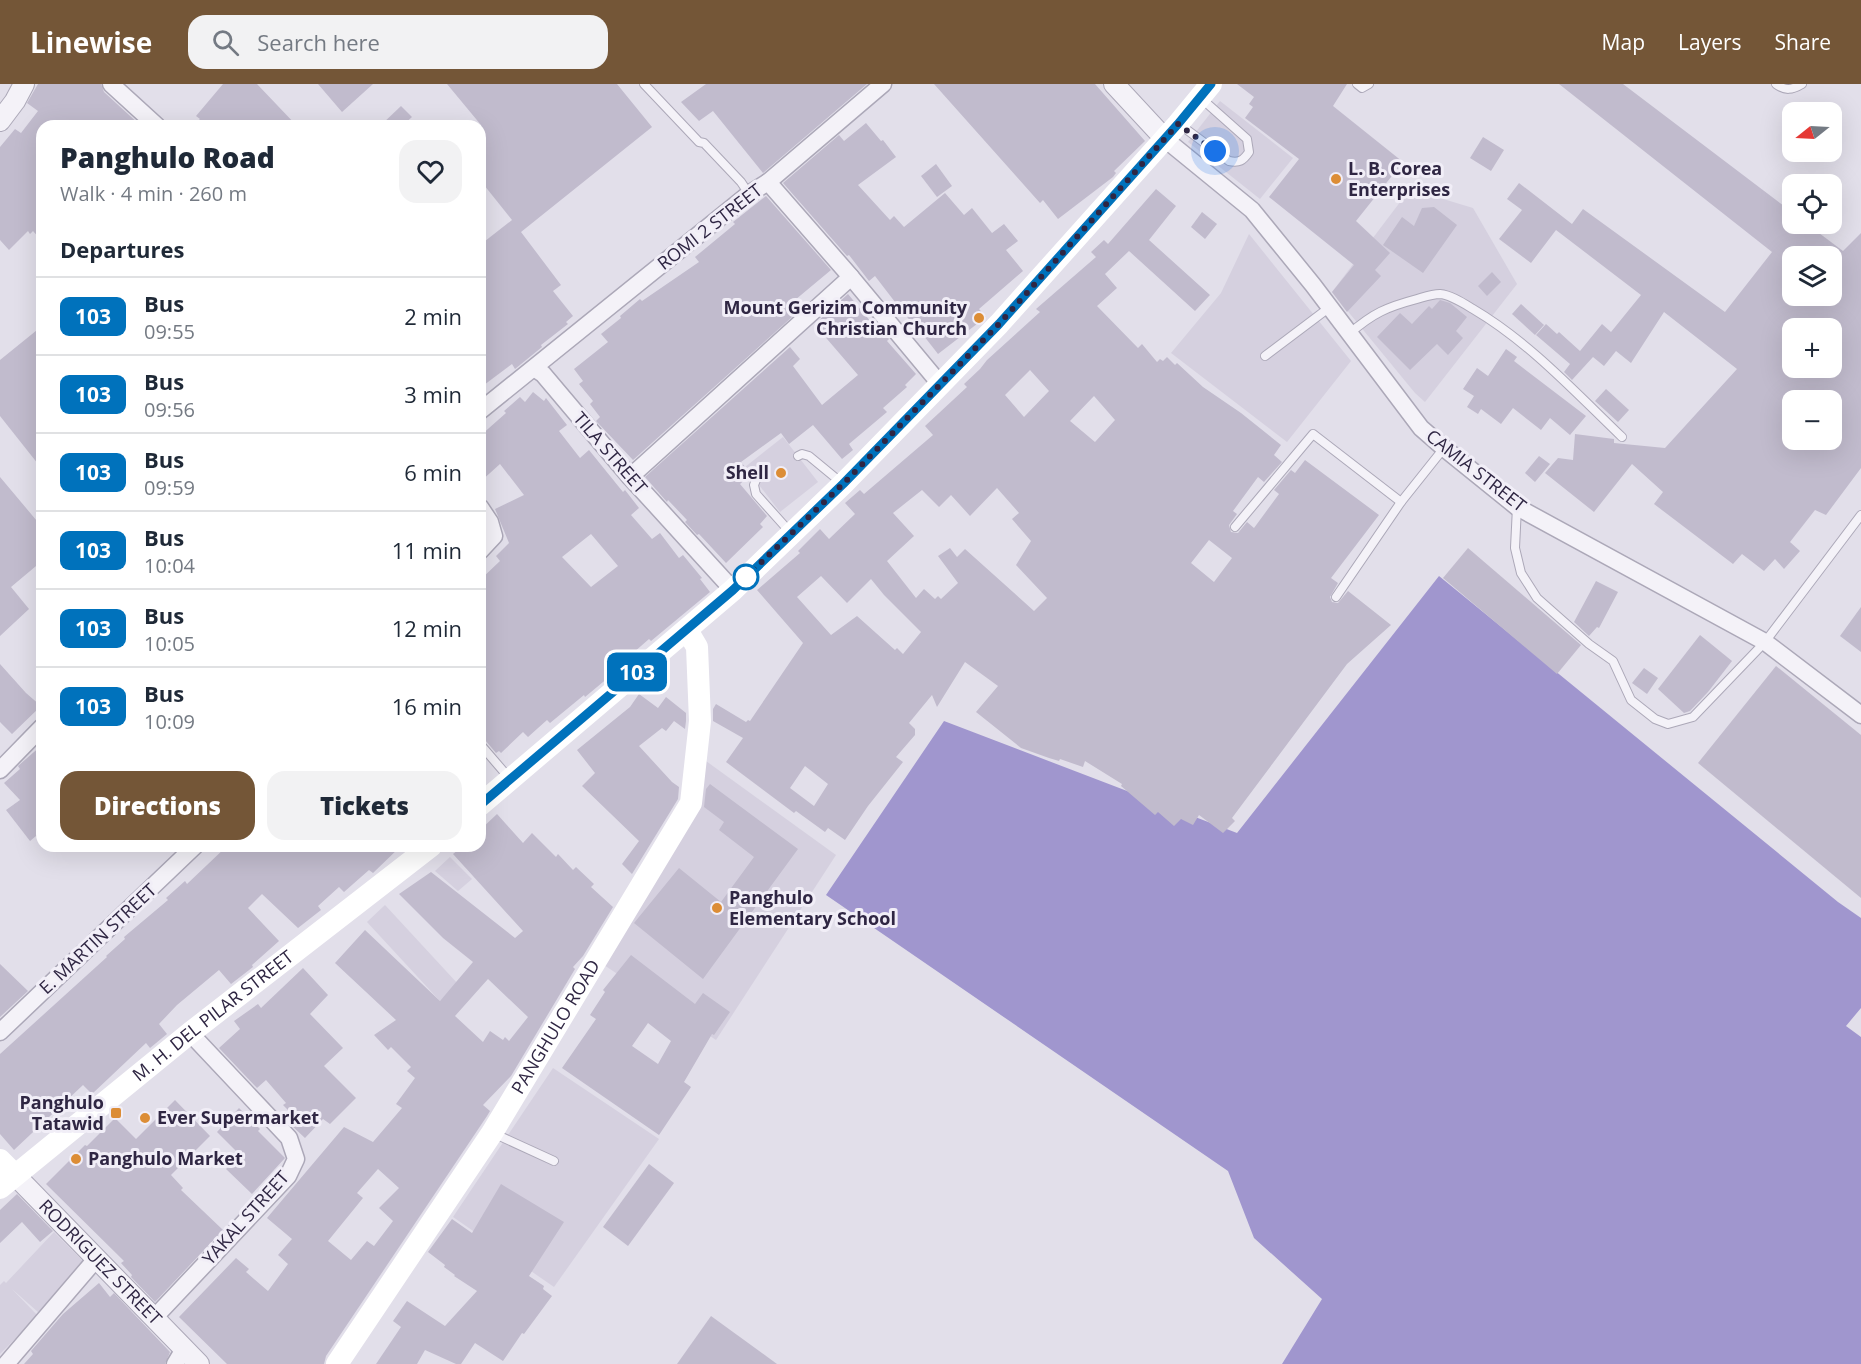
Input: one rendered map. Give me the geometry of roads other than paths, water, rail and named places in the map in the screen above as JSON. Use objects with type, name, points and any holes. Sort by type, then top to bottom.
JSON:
[{"type":"main road","points":[[486,800],[733,590],[843,484],[999,324],[1206,91]]},
{"type":"main road","name":"PANGHULO ROAD","points":[[337,1364],[492,1133],[691,802],[700,721],[697,647],[687,630]]},
{"type":"main road","name":"M. H. DEL PILAR STREET","points":[[5,1174],[423,852]]},
{"type":"street","points":[[0,121],[24,84]]},
{"type":"street","points":[[111,84],[150,120]]},
{"type":"street","name":"ROMI 2 STREET","points":[[534,368],[749,194],[768,182],[883,84]]},
{"type":"street","points":[[1114,84],[1172,131]]},
{"type":"street","name":"CAMIA STREET","points":[[1172,131],[1252,210],[1330,307],[1422,428],[1444,448],[1517,507],[1765,642],[1861,715]]},
{"type":"street","points":[[768,182],[940,384]]},
{"type":"street","points":[[630,477],[851,277]]},
{"type":"street","points":[[486,406],[525,372],[534,368]]},
{"type":"street","name":"TILA STREET","points":[[534,368],[543,374],[630,477],[733,590]]},
{"type":"street","points":[[486,516],[494,536],[486,545]]},
{"type":"street","points":[[0,770],[36,733]]},
{"type":"street","name":"E. MARTIN STREET","points":[[0,1032],[189,852]]},
{"type":"street","name":"YAKAL STREET","points":[[154,1318],[288,1176],[296,1159],[289,1138],[190,1033]]},
{"type":"street","name":"RODRIGUEZ STREET","points":[[5,1174],[96,1259],[154,1318],[180,1357],[199,1364]]},
{"type":"street","points":[[6,1364],[96,1259]]},
{"type":"lane","points":[[644,84],[699,142],[704,143],[741,182],[749,194]]},
{"type":"lane","points":[[1358,84],[1362,88],[1369,84]]},
{"type":"lane","points":[[1776,84],[1783,89],[1794,89],[1802,84]]},
{"type":"lane","points":[[1172,131],[1228,161],[1236,163],[1243,160],[1249,152],[1247,139],[1206,91]]},
{"type":"lane","points":[[1349,334],[1377,312],[1407,301],[1443,294],[1502,326],[1622,436]]},
{"type":"lane","points":[[1265,356],[1330,307]]},
{"type":"lane","points":[[1235,527],[1313,435],[1401,502]]},
{"type":"lane","points":[[1336,597],[1401,502],[1444,448]]},
{"type":"lane","points":[[798,456],[802,454],[809,456],[843,484]]},
{"type":"lane","points":[[756,480],[754,485],[756,494],[792,533]]},
{"type":"lane","points":[[1517,507],[1515,548],[1521,573],[1537,598],[1589,644],[1613,661],[1631,700],[1655,719],[1668,724],[1693,717],[1765,642],[1861,515]]},
{"type":"lane","points":[[486,751],[510,780]]},
{"type":"lane","points":[[492,1133],[554,1161]]},
{"type":"place","name":"L. B. Corea Enterprises","points":[[1336,179]]},
{"type":"place","name":"Mount Gerizim Community Christian Church","points":[[979,318]]},
{"type":"place","name":"Shell","points":[[781,473]]},
{"type":"place","name":"Panghulo Elementary School","points":[[717,908]]},
{"type":"place","name":"Panghulo Tatawid","points":[[116,1113]]},
{"type":"place","name":"Ever Supermarket","points":[[145,1118]]},
{"type":"place","name":"Panghulo Market","points":[[76,1159]]}]
